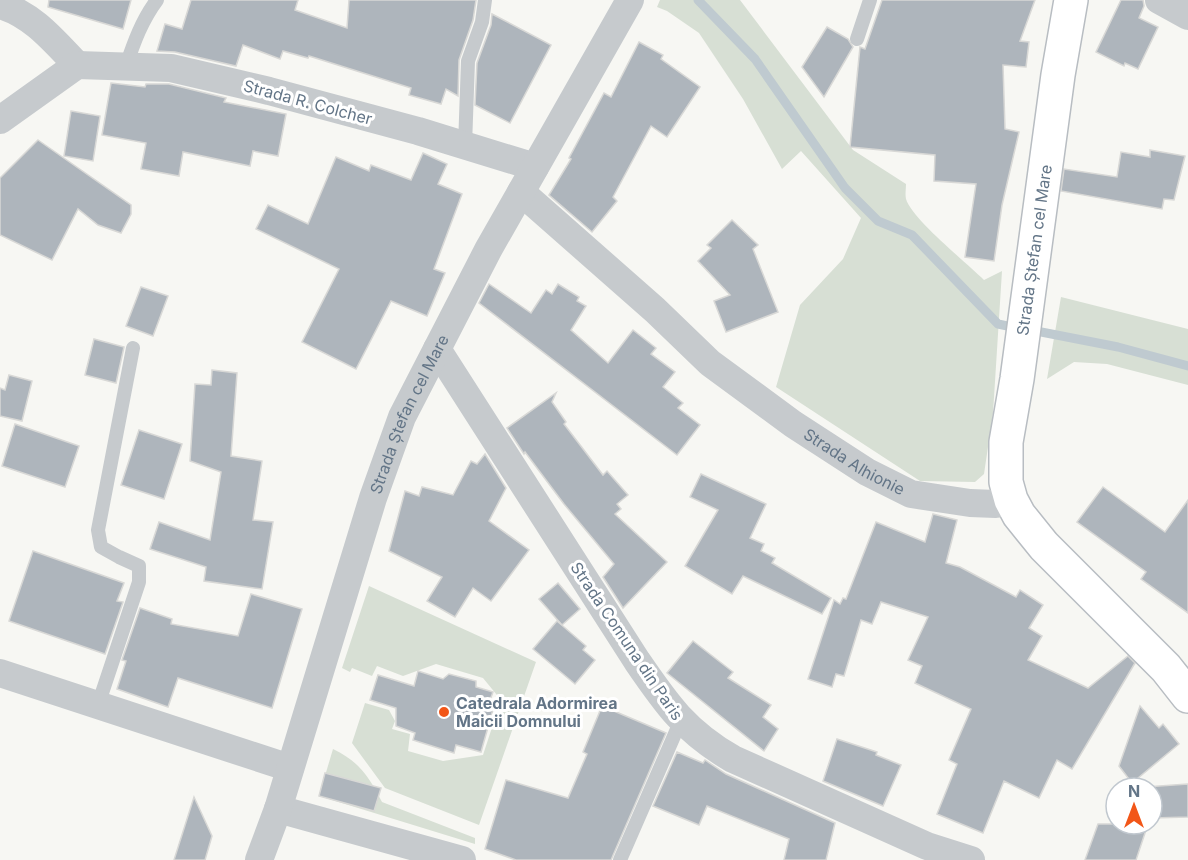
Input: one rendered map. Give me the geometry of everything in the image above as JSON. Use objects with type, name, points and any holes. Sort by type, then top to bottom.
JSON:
[{"type":"main road","name":"Strada Ștefan cel Mare","points":[[1011,500],[1006,482],[1006,442],[1021,350],[1058,75],[1071,0]]},
{"type":"main road","points":[[1011,500],[1019,515],[1044,546],[1166,668],[1188,696]]},
{"type":"street","name":"Strada Ștefan cel Mare","points":[[259,860],[278,809],[373,498],[402,417],[521,192],[630,0]]},
{"type":"street","points":[[1159,0],[1188,16]]},
{"type":"street","points":[[0,5],[14,9],[36,24],[77,65],[0,120]]},
{"type":"street","name":"Strada R. Colcher","points":[[77,65],[171,68],[418,131],[535,167]]},
{"type":"street","name":"Strada Alhionie","points":[[521,192],[655,310],[710,363],[792,424],[867,472],[911,494],[970,503],[996,504],[1011,500]]},
{"type":"street","name":"Strada Comuna din Paris","points":[[437,349],[631,651],[681,720],[713,748],[733,759],[924,853],[971,860]]},
{"type":"street","points":[[0,673],[290,768]]},
{"type":"street","points":[[278,809],[462,860]]},
{"type":"lane","points":[[126,66],[147,14],[157,0]]},
{"type":"lane","points":[[465,146],[468,60],[482,22],[485,0]]},
{"type":"lane","points":[[856,39],[870,0]]},
{"type":"lane","points":[[99,705],[140,582],[140,566],[119,558],[101,547],[98,530],[133,348]]},
{"type":"lane","points":[[620,860],[681,720]]},
{"type":"shaded area","points":[[660,0],[740,0],[853,150],[906,184],[906,199],[918,218],[984,280],[1002,271],[993,413],[984,474],[975,482],[920,481],[776,387],[800,305],[843,259],[861,218],[801,151],[782,169],[743,99],[699,33],[667,11],[657,7]]},
{"type":"shaded area","points":[[1061,297],[1188,329],[1188,385],[1107,364],[1074,362],[1047,379]]},
{"type":"shaded area","points":[[369,586],[536,662],[479,825],[385,788],[352,743],[365,703],[389,710],[395,721],[392,729],[410,734],[408,751],[443,761],[483,755],[501,700],[483,678],[436,664],[403,676],[377,666],[372,676],[352,668],[350,672],[342,668]]},
{"type":"shaded area","points":[[333,749],[350,759],[363,771],[382,802],[475,838],[475,844],[319,796]]},
{"type":"building","points":[[49,0],[131,0],[123,29],[48,7]]},
{"type":"building","points":[[191,0],[298,0],[295,10],[347,28],[349,0],[476,0],[473,20],[459,60],[458,96],[446,89],[441,104],[409,95],[411,88],[309,56],[308,58],[283,51],[280,59],[243,45],[236,66],[175,52],[157,51],[165,24],[182,29]]},
{"type":"building","points":[[882,0],[1035,0],[1020,41],[1029,42],[1026,67],[1003,65],[1005,129],[1019,132],[1002,205],[994,261],[965,257],[976,184],[934,181],[935,155],[850,147],[860,47],[865,49]]},
{"type":"building","points":[[1121,0],[1143,0],[1144,6],[1139,18],[1158,27],[1138,69],[1125,63],[1124,66],[1096,52]]},
{"type":"building","points":[[492,14],[551,45],[510,123],[475,105],[477,63],[491,25]]},
{"type":"building","points":[[827,27],[848,39],[853,47],[824,97],[802,67]]},
{"type":"building","points":[[639,42],[663,55],[661,59],[700,87],[667,137],[651,126],[613,197],[617,201],[592,232],[549,195],[571,159],[569,158],[604,93],[611,97]]},
{"type":"building","points":[[111,83],[145,87],[146,84],[169,84],[226,98],[224,102],[286,114],[278,156],[253,151],[250,166],[183,152],[179,176],[141,169],[146,143],[102,135]]},
{"type":"building","points":[[71,111],[100,116],[93,161],[64,156]]},
{"type":"building","points":[[38,140],[131,205],[131,214],[121,233],[98,225],[78,209],[52,260],[0,235],[0,178]]},
{"type":"building","points":[[1150,150],[1185,156],[1174,200],[1164,199],[1162,209],[1061,191],[1064,169],[1117,177],[1121,152],[1150,157]]},
{"type":"building","points":[[423,153],[447,164],[438,184],[462,194],[434,269],[445,273],[427,316],[391,301],[356,369],[302,342],[339,269],[256,229],[268,205],[308,224],[336,157],[369,171],[371,165],[411,180]]},
{"type":"building","points":[[732,220],[758,245],[753,249],[778,312],[726,332],[714,301],[730,295],[698,261],[711,248],[707,245]]},
{"type":"building","points":[[489,284],[531,313],[546,290],[552,294],[558,284],[579,297],[577,301],[586,306],[571,330],[608,363],[633,330],[656,348],[651,354],[675,372],[663,387],[683,403],[678,408],[700,425],[677,455],[479,303]]},
{"type":"building","points":[[141,287],[168,296],[153,336],[126,326]]},
{"type":"building","points":[[94,339],[124,347],[116,383],[85,375]]},
{"type":"building","points":[[212,370],[237,373],[231,456],[262,461],[253,520],[273,522],[262,589],[204,581],[206,567],[150,549],[159,522],[210,540],[221,472],[190,461],[195,384],[211,385]]},
{"type":"building","points":[[9,375],[32,381],[22,421],[0,416],[0,388],[5,390]]},
{"type":"building","points":[[556,393],[552,402],[566,422],[564,424],[603,475],[607,471],[628,495],[617,504],[621,509],[615,514],[667,562],[623,608],[603,577],[614,564],[564,504],[525,452],[524,454],[507,428]]},
{"type":"building","points":[[15,424],[79,446],[65,487],[2,466]]},
{"type":"building","points":[[139,430],[182,444],[164,499],[121,485]]},
{"type":"building","points":[[485,454],[506,488],[489,521],[529,550],[491,601],[473,588],[455,617],[427,601],[442,577],[389,551],[405,491],[419,496],[422,487],[453,495],[471,461],[477,464]]},
{"type":"building","points":[[701,474],[766,504],[750,538],[764,544],[761,551],[775,558],[772,563],[831,598],[822,614],[743,576],[732,594],[685,566],[718,510],[690,497]]},
{"type":"building","points":[[1103,487],[1165,532],[1188,500],[1188,613],[1141,579],[1146,572],[1077,522]]},
{"type":"building","points":[[933,514],[957,520],[946,563],[960,567],[1016,597],[1020,590],[1043,605],[1029,628],[1042,636],[1028,660],[1088,688],[1128,656],[1135,663],[1072,769],[1057,760],[1039,798],[1004,781],[983,833],[937,814],[957,764],[949,760],[971,709],[915,683],[922,666],[908,660],[928,617],[881,602],[872,624],[861,620],[844,676],[836,674],[832,687],[808,679],[834,600],[840,604],[843,598],[846,599],[876,522],[925,542]]},
{"type":"building","points":[[33,551],[124,583],[117,601],[123,602],[105,654],[9,621]]},
{"type":"building","points":[[558,583],[580,609],[562,625],[539,599]]},
{"type":"building","points":[[251,594],[302,609],[272,708],[178,678],[168,707],[117,689],[126,661],[122,660],[140,608],[172,619],[171,624],[238,636]]},
{"type":"building","points":[[557,621],[586,646],[583,650],[595,660],[575,684],[533,649]]},
{"type":"building","points":[[693,641],[733,672],[728,678],[771,705],[763,717],[778,729],[764,751],[667,673]]},
{"type":"building","name":"Catedrala Adormirea Maicii Domnului","points":[[418,671],[443,679],[449,674],[476,681],[476,687],[493,692],[489,703],[494,706],[481,752],[456,745],[454,753],[413,740],[415,733],[396,726],[396,708],[370,700],[378,675],[414,686]]},
{"type":"building","points":[[602,706],[666,733],[611,860],[516,860],[485,849],[506,780],[568,798],[587,754],[583,752]]},
{"type":"building","points":[[1140,706],[1159,728],[1163,724],[1179,744],[1140,776],[1127,776],[1119,766]]},
{"type":"building","points":[[837,739],[877,752],[876,755],[901,765],[883,806],[823,781]]},
{"type":"building","points":[[677,752],[703,763],[705,760],[726,774],[835,823],[826,860],[784,860],[789,839],[707,806],[699,825],[653,806]]},
{"type":"building","points":[[325,773],[381,788],[374,811],[319,796]]},
{"type":"building","points":[[1188,784],[1188,817],[1164,818],[1164,786]]},
{"type":"building","points":[[194,797],[212,836],[205,860],[174,860]]},
{"type":"building","points":[[1098,824],[1104,824],[1104,836],[1144,836],[1136,860],[1085,860]]},
{"type":"waterway","points":[[698,0],[755,59],[845,188],[878,221],[912,235],[998,324],[1017,328]]},
{"type":"waterway","points":[[1031,330],[1118,347],[1188,366]]},
{"type":"place","name":"Catedrala Adormirea Maicii Domnului","points":[[444,712]]}]
